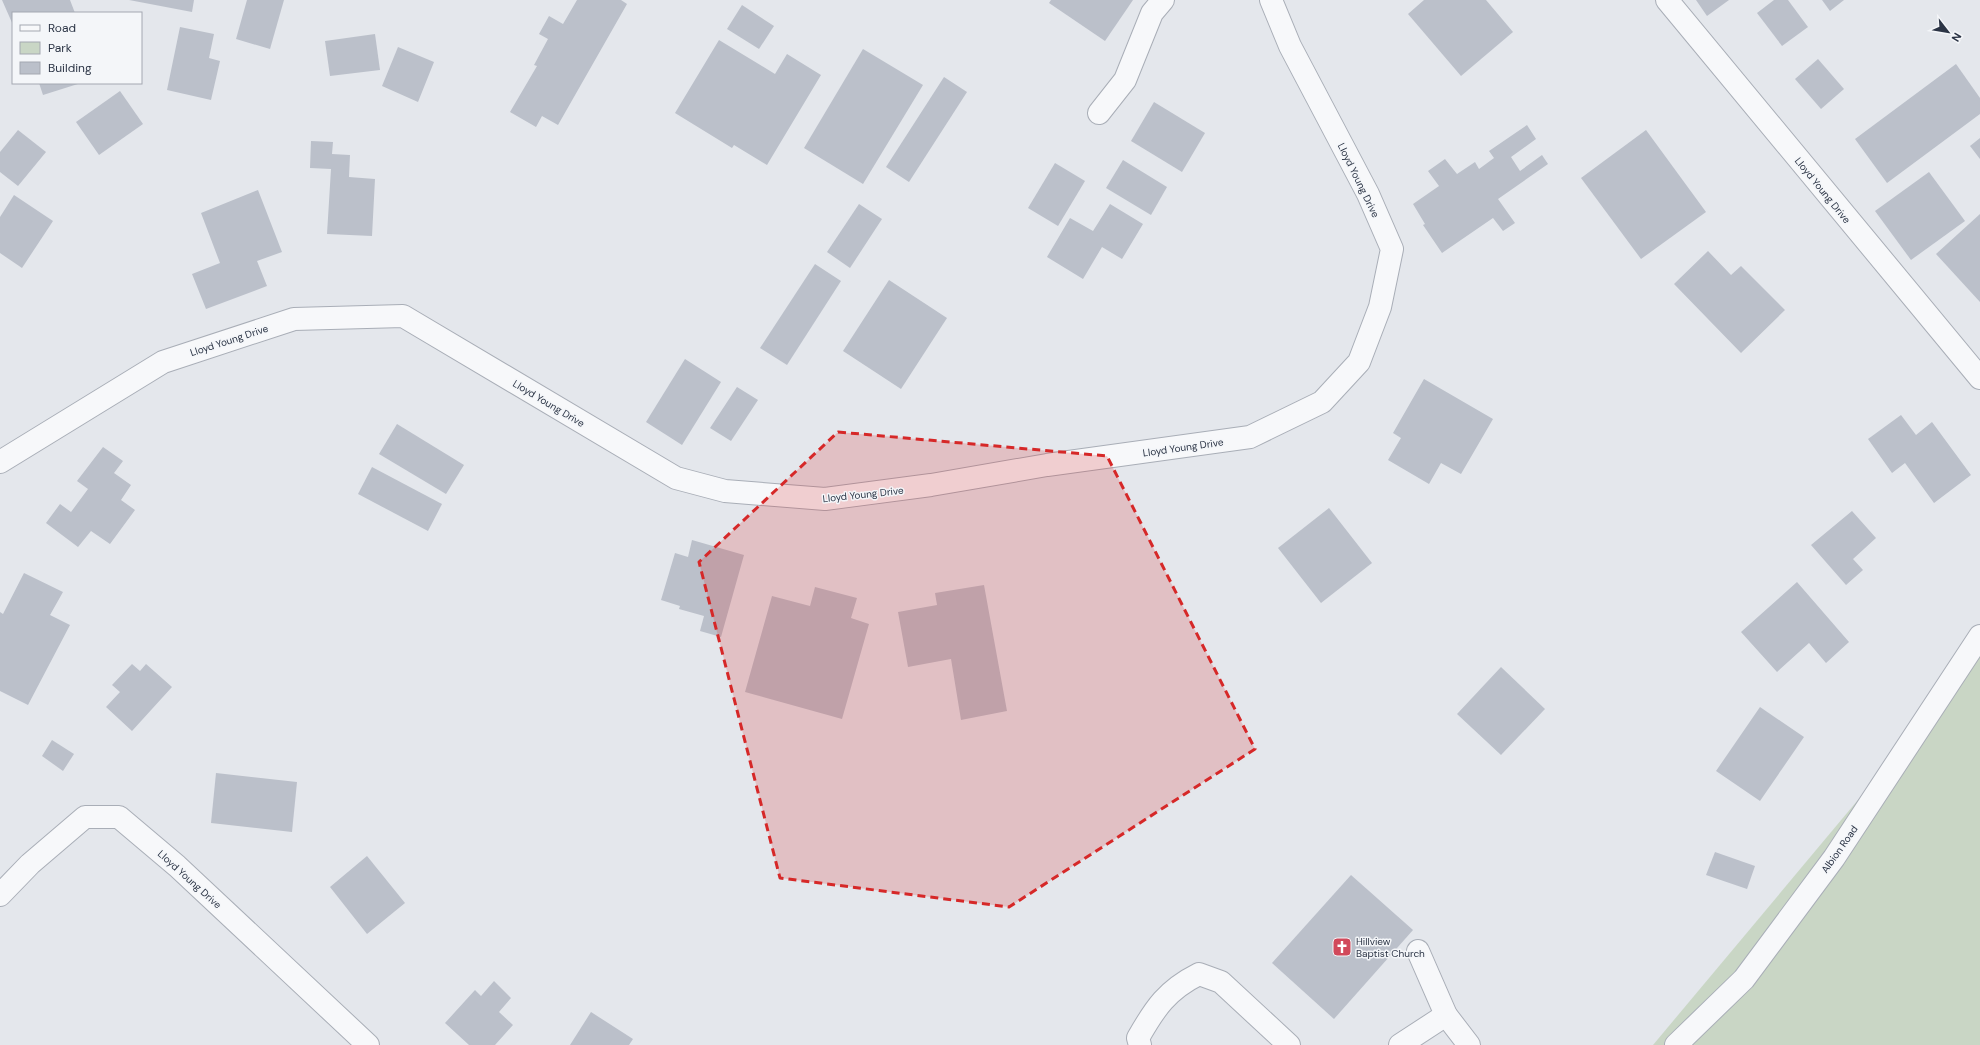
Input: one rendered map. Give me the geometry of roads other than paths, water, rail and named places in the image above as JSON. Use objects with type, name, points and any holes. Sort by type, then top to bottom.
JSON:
[{"type":"street","points":[[1099,113],[1126,80],[1152,13],[1163,0]]},
{"type":"street","name":"Lloyd Young Drive","points":[[0,462],[163,362],[294,319],[403,316],[676,478],[725,491],[825,499],[931,485],[1047,465],[1250,437],[1322,402],[1359,362],[1380,307],[1392,249],[1368,194],[1290,46],[1271,0]]},
{"type":"street","name":"Lloyd Young Drive","points":[[1667,0],[1980,378]]},
{"type":"street","name":"Albion Road","points":[[1676,1045],[1744,979],[1820,877],[1980,636]]},
{"type":"street","name":"Lloyd Young Drive","points":[[0,895],[30,864],[85,817],[119,817],[177,866],[368,1045]]},
{"type":"street","points":[[1418,951],[1446,1015],[1469,1045]]},
{"type":"street","points":[[1140,1045],[1138,1038],[1155,1009],[1181,984],[1199,974],[1221,982],[1289,1045]]},
{"type":"street","points":[[1400,1045],[1446,1015]]},
{"type":"place","name":"Hillview Baptist Church","points":[[1342,947]]}]
